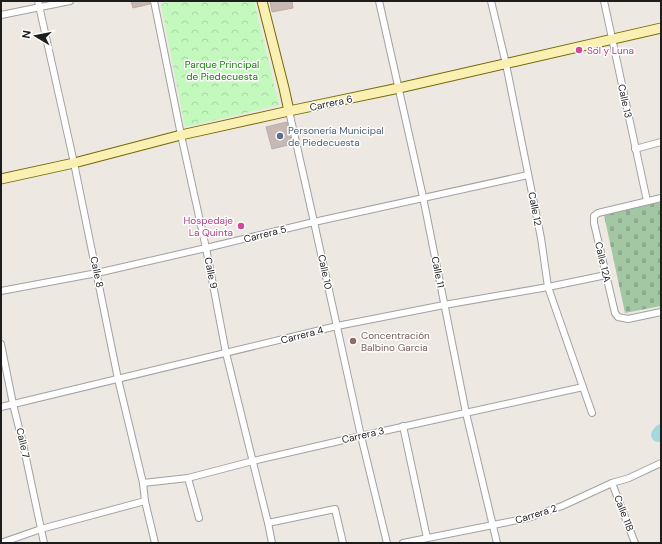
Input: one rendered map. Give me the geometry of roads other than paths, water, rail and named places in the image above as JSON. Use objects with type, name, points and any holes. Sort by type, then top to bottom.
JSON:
[{"type":"street","points":[[1,15],[38,4],[70,1]]},
{"type":"street","name":"Calle 9","points":[[154,1],[206,248],[226,353],[272,543]]},
{"type":"street","name":"Calle 10","points":[[262,1],[284,88],[361,436],[387,543]]},
{"type":"street","name":"Calle 11","points":[[379,1],[423,197],[466,413],[497,543]]},
{"type":"street","name":"Calle 12","points":[[491,1],[506,64],[541,238],[548,287],[592,414]]},
{"type":"street","name":"Calle 13","points":[[604,1],[647,201]]},
{"type":"street","name":"Calle 8","points":[[38,4],[74,163],[118,379],[143,483],[145,501],[155,543]]},
{"type":"street","name":"Carrera 6","points":[[1,179],[74,163],[181,135],[399,88],[661,28]]},
{"type":"street","points":[[635,149],[661,142]]},
{"type":"street","name":"Carrera 5","points":[[1,291],[97,273],[423,197],[528,175]]},
{"type":"street","points":[[647,201],[661,198]]},
{"type":"street","name":"Calle 12A","points":[[647,201],[598,213],[594,216],[594,223],[615,313],[618,317],[628,319],[661,312]]},
{"type":"street","name":"Carrera 4","points":[[1,407],[337,326],[606,275]]},
{"type":"street","name":"Calle 7","points":[[1,344],[44,543]]},
{"type":"street","name":"Carrera 3","points":[[143,483],[188,478],[253,461],[403,426],[583,387]]},
{"type":"street","points":[[403,426],[427,538]]},
{"type":"street","name":"Carrera 2","points":[[403,543],[528,518],[562,506],[661,463]]},
{"type":"street","points":[[188,478],[199,518]]},
{"type":"street","name":"Calle 11B","points":[[612,483],[635,543]]},
{"type":"street","points":[[1,543],[41,529],[145,501]]},
{"type":"street","points":[[268,523],[335,509],[343,543]]},
{"type":"waterway","points":[[658,435],[661,431]]},
{"type":"place","name":"Sol y Luna","points":[[579,50]]},
{"type":"place","name":"Personería Municipal de Piedecuesta","points":[[280,136]]},
{"type":"place","name":"Hospedaje La Quinta","points":[[241,226]]},
{"type":"place","name":"Concentración Balbino Garcia","points":[[353,341]]},
{"type":"park label","name":"Parque Principal de Piedecuesta","points":[[222,70]]}]
